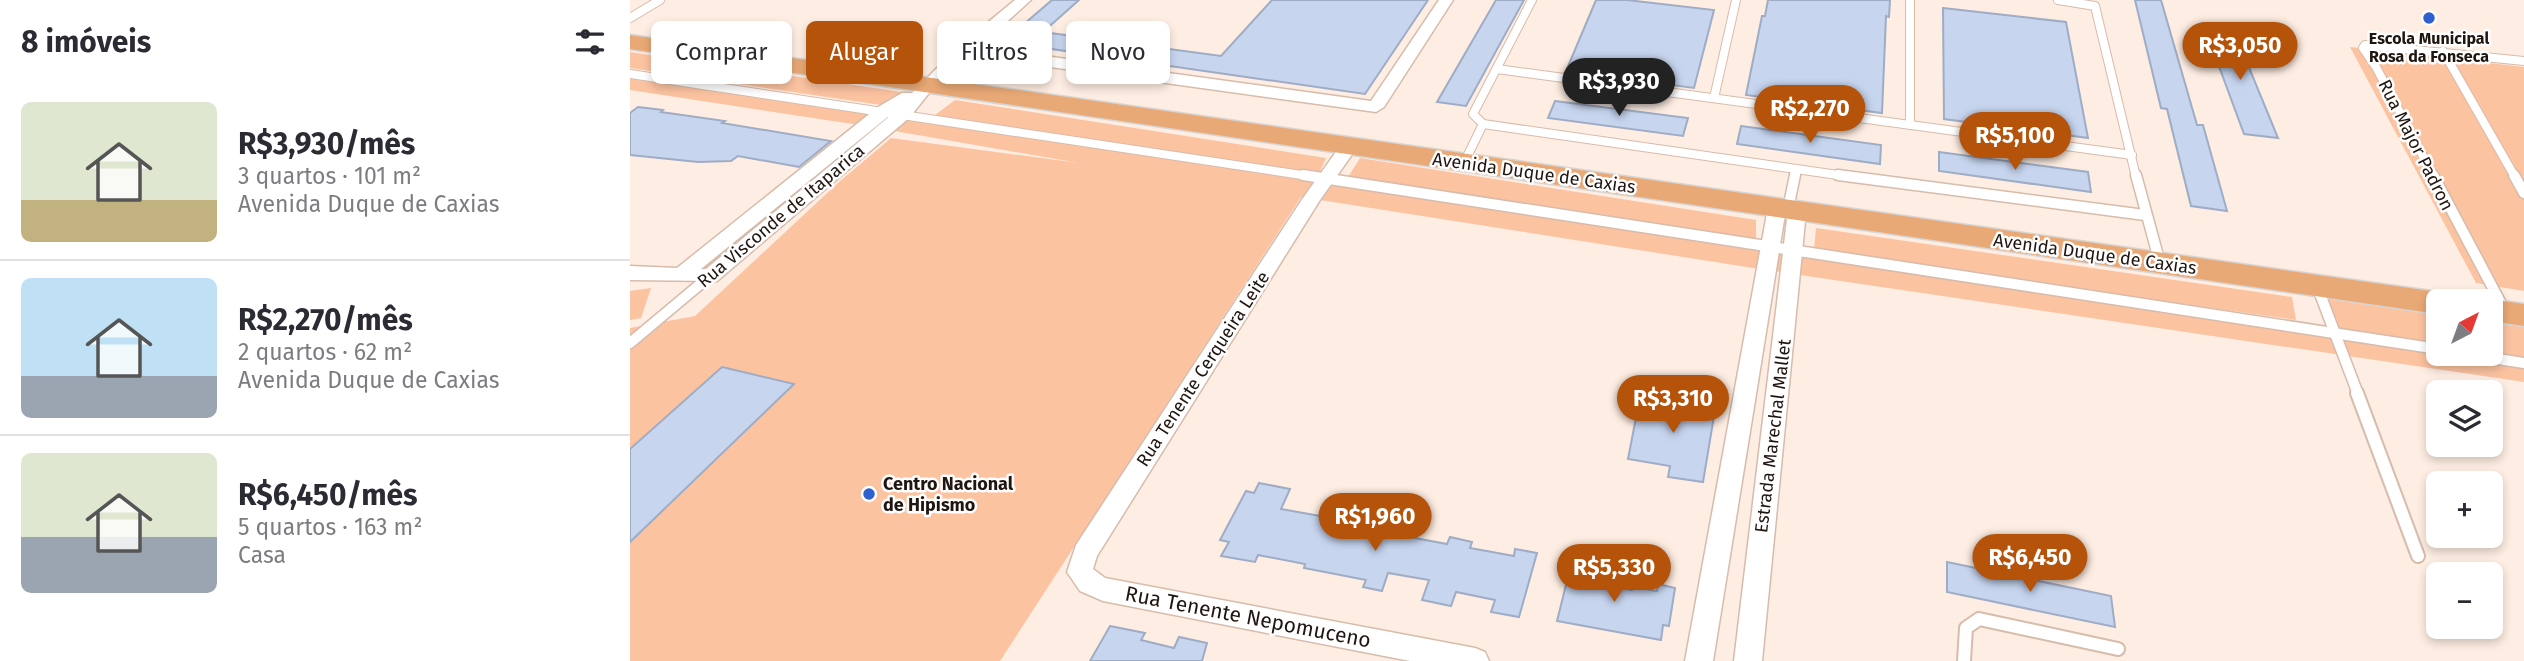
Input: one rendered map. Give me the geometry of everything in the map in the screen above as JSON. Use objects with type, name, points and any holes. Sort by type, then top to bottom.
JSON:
[{"type":"main road","name":"Avenida Duque de Caxias","points":[[630,42],[2426,301]]},
{"type":"street","name":"Rua Visconde de Itaparica","points":[[999,21],[1024,0]]},
{"type":"street","points":[[1052,62],[1376,107],[1446,0]]},
{"type":"street","name":"Rua Visconde de Itaparica","points":[[710,276],[904,114],[937,76]]},
{"type":"street","name":"Rua Visconde de Itaparica","points":[[681,275],[884,111],[927,85]]},
{"type":"street","name":"Rua Tenente Cerqueira Leite","points":[[1103,589],[1089,583],[1080,572],[1085,553],[1349,146]]},
{"type":"street","name":"Estrada Marechal Mallet","points":[[1699,661],[1770,246],[1788,209]]},
{"type":"street","name":"Estrada Marechal Mallet","points":[[1748,661],[1795,250],[1788,209]]},
{"type":"street","points":[[630,273],[710,276]]},
{"type":"street","points":[[1737,437],[1771,445]]},
{"type":"street","name":"Rua Tenente Nepomuceno","points":[[1103,589],[1475,661]]},
{"type":"lane","points":[[630,18],[660,0]]},
{"type":"lane","points":[[1532,0],[1473,114],[1483,124],[1796,170],[2146,215]]},
{"type":"lane","points":[[1714,98],[1736,0]]},
{"type":"lane","points":[[1910,0],[1910,125]]},
{"type":"lane","points":[[2059,0],[2095,6],[2160,263]]},
{"type":"lane","name":"Rua Major Padron","points":[[2507,313],[2376,67],[2363,48],[2365,45],[2443,51],[2524,61]]},
{"type":"lane","points":[[2443,51],[2524,192]]},
{"type":"lane","points":[[1497,69],[2132,155]]},
{"type":"lane","points":[[630,74],[2426,347]]},
{"type":"lane","points":[[1464,163],[1483,124]]},
{"type":"lane","points":[[1788,209],[1796,170]]},
{"type":"lane","name":"Rua Visconde de Itaparica","points":[[630,343],[635,336],[710,276]]},
{"type":"lane","points":[[2317,286],[2418,556]]},
{"type":"lane","points":[[2503,360],[2524,363]]},
{"type":"lane","points":[[1964,661],[1966,628],[1979,619],[2118,649]]},
{"type":"shaded area","points":[[2350,47],[2524,67],[2524,291],[2476,283]]},
{"type":"shaded area","points":[[630,52],[651,55],[651,71],[630,68]]},
{"type":"shaded area","name":"Centro Nacional de Hipismo","points":[[630,74],[651,77],[651,84],[698,84],[931,118],[955,100],[1326,158],[1318,176],[1345,182],[1360,158],[1756,220],[1756,241],[1814,250],[1816,228],[2292,297],[2296,320],[1984,276],[2334,333],[2317,286],[2426,302],[2426,366],[2503,366],[2503,314],[2524,317],[2524,382],[1766,270],[1301,197],[1000,661],[630,661],[630,328],[695,316],[839,182],[891,138],[1079,163],[866,126],[630,90]]},
{"type":"shaded area","points":[[792,76],[806,78],[806,84],[848,84],[902,92],[888,106],[739,84],[792,84]]},
{"type":"shaded area","points":[[651,288],[641,318],[630,320],[630,291]]},
{"type":"building","points":[[1052,0],[1079,0],[1052,24],[1052,21],[1028,21]]},
{"type":"building","points":[[1272,0],[1428,0],[1365,94],[1170,66],[1170,49],[1221,56]]},
{"type":"building","points":[[1496,0],[1524,0],[1466,106],[1437,102]]},
{"type":"building","points":[[1596,0],[1627,0],[1714,10],[1694,88],[1566,71]]},
{"type":"building","points":[[1768,0],[1890,0],[1889,17],[1886,16],[1882,113],[1746,95],[1762,16],[1765,16]]},
{"type":"building","points":[[2135,0],[2161,0],[2197,125],[2203,125],[2227,211],[2191,206],[2167,109],[2161,108]]},
{"type":"building","points":[[1943,8],[2066,22],[2088,138],[1944,119]]},
{"type":"building","points":[[2203,23],[2232,26],[2278,138],[2244,134]]},
{"type":"building","points":[[1052,33],[1066,35],[1066,51],[1052,49]]},
{"type":"building","points":[[1555,101],[1688,118],[1683,136],[1548,118]]},
{"type":"building","points":[[638,107],[831,141],[799,167],[738,156],[731,161],[698,162],[630,155],[630,113]]},
{"type":"building","points":[[1741,126],[1881,145],[1880,164],[1737,144]]},
{"type":"building","points":[[1939,152],[2088,172],[2091,192],[1939,171]]},
{"type":"building","points":[[722,367],[794,384],[630,542],[630,449]]},
{"type":"building","points":[[1641,392],[1716,404],[1703,482],[1668,477],[1670,466],[1628,459]]},
{"type":"building","points":[[1259,483],[1290,489],[1281,509],[1326,517],[1328,512],[1344,515],[1340,524],[1447,544],[1450,537],[1472,542],[1470,548],[1514,556],[1515,549],[1537,553],[1519,617],[1491,612],[1495,600],[1456,592],[1451,606],[1422,600],[1429,580],[1388,573],[1382,591],[1363,587],[1366,580],[1304,568],[1305,564],[1258,555],[1255,562],[1221,556],[1229,542],[1220,540],[1246,491],[1254,493]]},
{"type":"building","points":[[1573,557],[1597,561],[1592,582],[1632,590],[1633,587],[1657,591],[1658,584],[1675,588],[1669,626],[1663,625],[1661,640],[1557,621]]},
{"type":"building","points":[[1947,562],[2111,596],[2115,627],[1947,592]]},
{"type":"building","points":[[1110,626],[1145,633],[1141,640],[1174,648],[1179,637],[1207,643],[1202,661],[1090,661]]},
{"type":"place","name":"Escola Municipal Rosa da Fonseca","points":[[2429,18]]},
{"type":"place","name":"Centro Nacional de Hipismo","points":[[869,494]]}]
